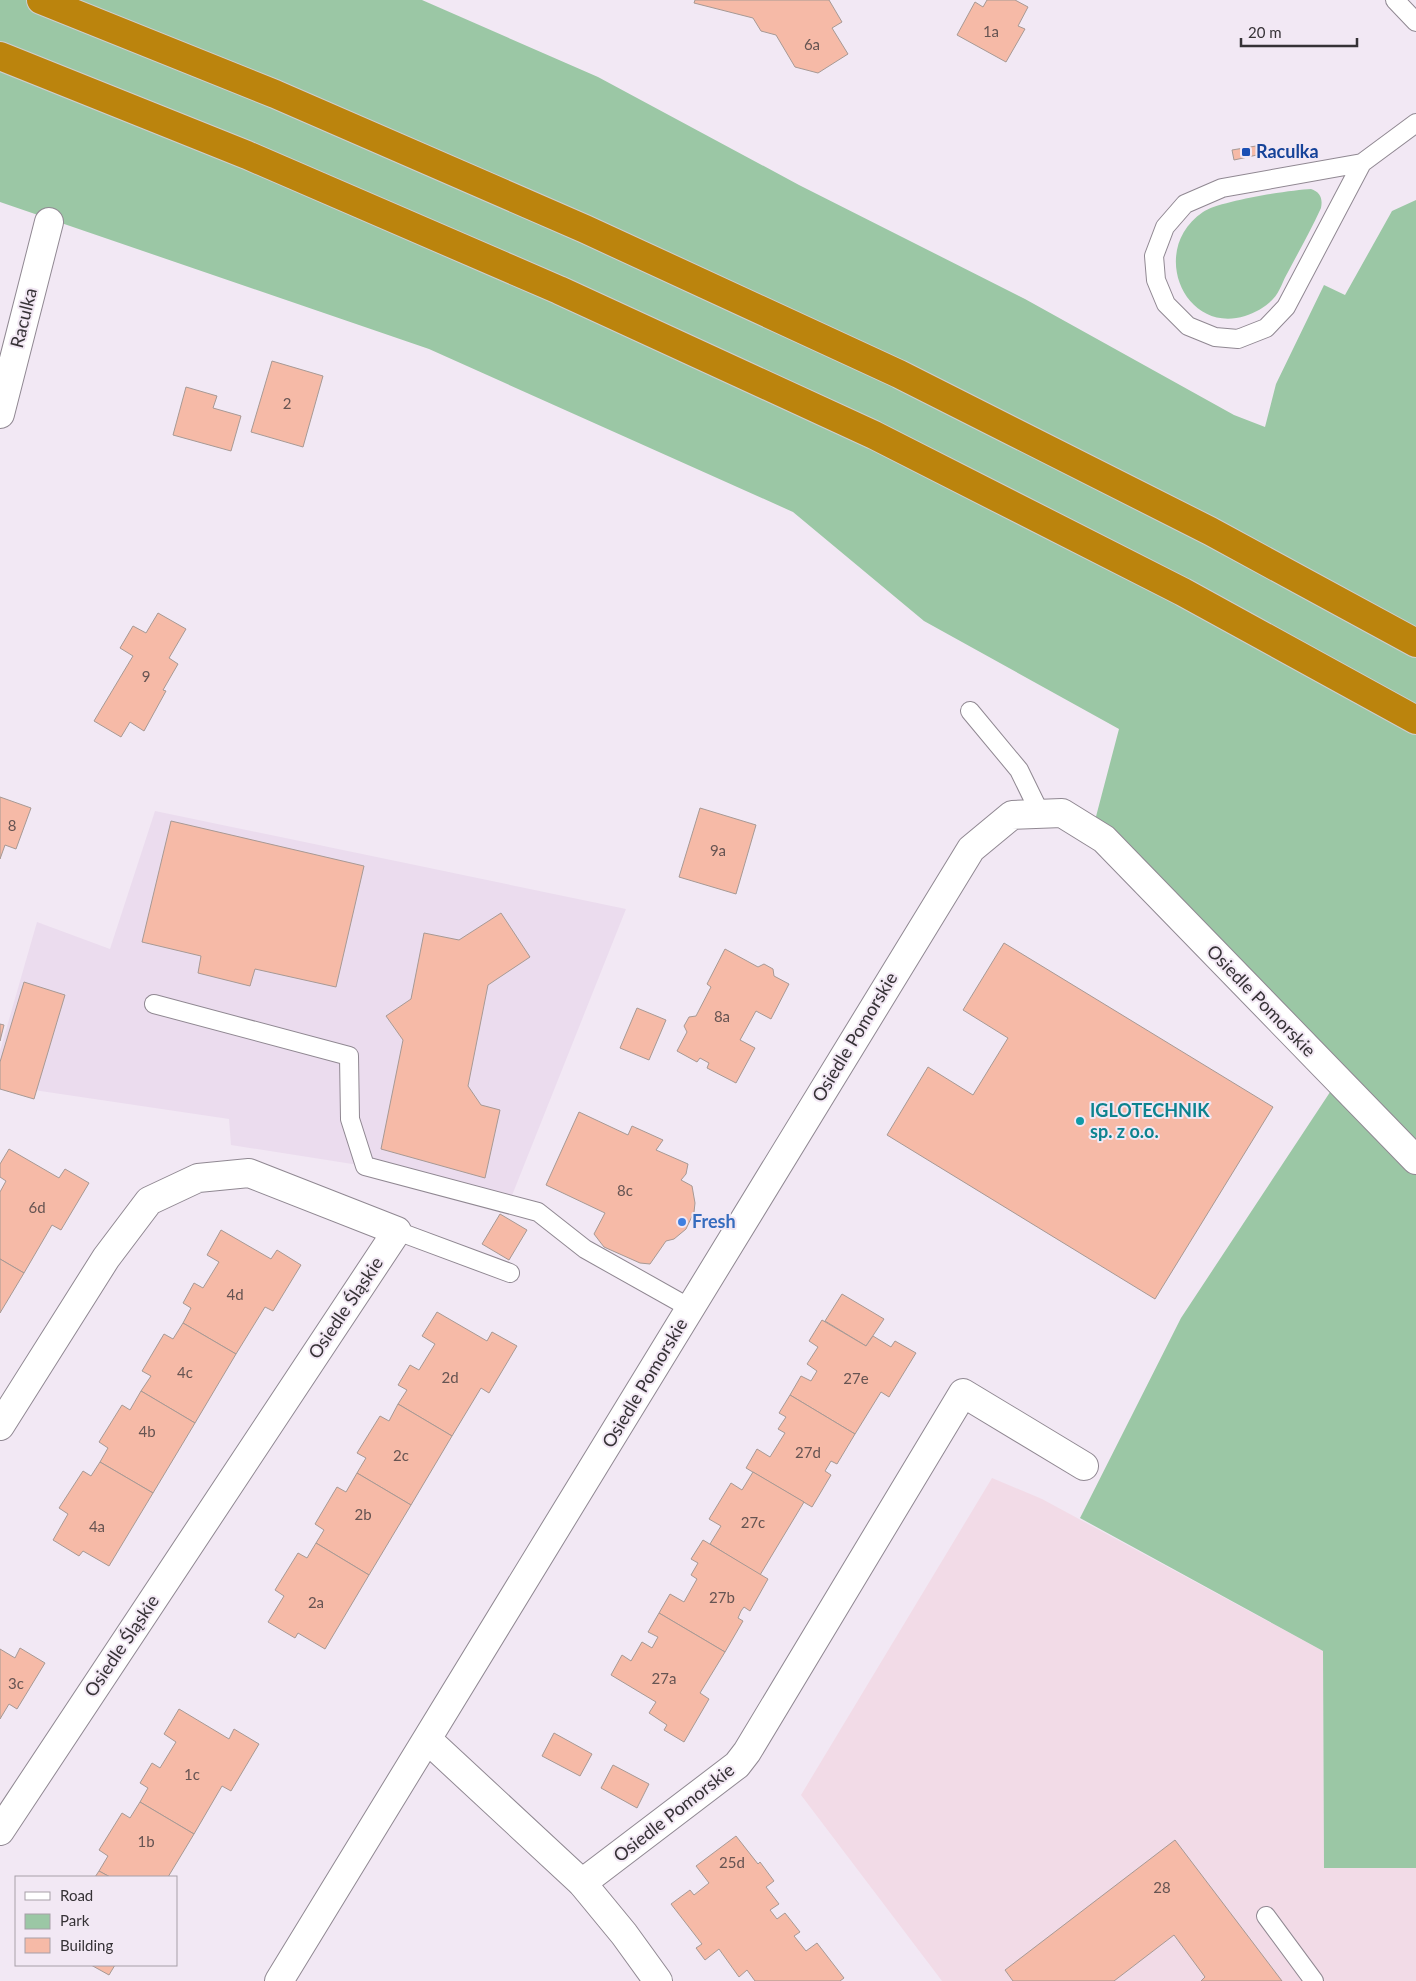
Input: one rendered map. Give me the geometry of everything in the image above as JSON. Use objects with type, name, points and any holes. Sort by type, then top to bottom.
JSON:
[{"type":"highway","points":[[41,0],[266,90],[585,229],[899,374],[1210,531],[1416,643]]},
{"type":"highway","points":[[0,56],[247,155],[559,290],[874,435],[1183,592],[1416,720]]},
{"type":"street","name":"Raculka","points":[[0,414],[49,222]]},
{"type":"street","name":"Osiedle Pomorskie","points":[[279,1981],[971,849],[1012,815],[1062,812],[1104,839],[1416,1160]]},
{"type":"street","points":[[0,1426],[106,1258],[149,1201],[198,1178],[249,1173],[397,1231]]},
{"type":"street","name":"Osiedle Śląskie","points":[[0,1831],[397,1231]]},
{"type":"street","name":"Osiedle Pomorskie","points":[[582,1883],[737,1765],[747,1752],[963,1393],[1084,1466]]},
{"type":"street","points":[[428,1740],[582,1883],[624,1934],[658,1981]]},
{"type":"lane","points":[[1395,0],[1416,22]]},
{"type":"lane","points":[[1362,163],[1222,188],[1185,204],[1165,227],[1154,256],[1156,280],[1166,304],[1188,326],[1215,337],[1238,338],[1266,328],[1286,307],[1362,163],[1416,123]]},
{"type":"lane","points":[[970,711],[1019,770],[1040,813]]},
{"type":"lane","points":[[154,1004],[349,1056],[350,1119],[365,1166],[538,1212],[585,1249],[690,1308]]},
{"type":"lane","points":[[397,1231],[510,1273]]},
{"type":"lane","points":[[1266,1916],[1314,1981]]},
{"type":"shaded area","points":[[155,811],[626,909],[509,1203],[365,1166],[231,1145],[229,1119],[0,1085],[0,1051],[37,922],[110,949]]},
{"type":"shaded area","points":[[992,1478],[1042,1499],[1323,1651],[1324,1867],[1416,1868],[1416,1981],[942,1981],[801,1795]]},
{"type":"green space","points":[[0,0],[422,0],[598,77],[799,185],[1025,299],[1234,415],[1265,427],[1276,384],[1324,285],[1345,295],[1392,211],[1416,200],[1416,1868],[1324,1868],[1323,1651],[1080,1518],[1181,1318],[1340,1077],[1093,828],[1119,729],[924,621],[793,512],[429,349],[0,202]]},
{"type":"green space","points":[[1311,189],[1320,196],[1322,201],[1321,208],[1280,289],[1270,302],[1249,315],[1223,319],[1205,313],[1190,301],[1180,285],[1176,266],[1178,247],[1187,228],[1203,212],[1239,200]]},
{"type":"building","points":[[695,0],[829,0],[842,22],[832,28],[848,54],[818,73],[795,67],[776,35],[761,31],[753,18],[694,3]]},
{"type":"building","points":[[987,0],[1015,0],[1028,7],[1018,26],[1025,29],[1006,62],[957,35],[975,2],[983,7]]},
{"type":"building","points":[[1256,146],[1257,155],[1234,160],[1232,150]]},
{"type":"building","points":[[272,361],[323,376],[303,447],[251,432]]},
{"type":"building","points":[[186,387],[217,396],[213,408],[241,416],[231,451],[173,435]]},
{"type":"building","points":[[158,613],[186,629],[169,658],[178,664],[163,690],[166,691],[144,731],[130,722],[121,737],[94,721],[133,656],[120,648],[133,626],[146,633]]},
{"type":"building","points":[[0,797],[31,808],[16,849],[5,845],[0,859]]},
{"type":"building","points":[[700,808],[756,825],[736,894],[679,877]]},
{"type":"building","points":[[171,821],[364,866],[336,987],[255,969],[250,986],[198,973],[201,956],[142,942]]},
{"type":"building","points":[[501,913],[530,957],[488,985],[468,1086],[481,1105],[500,1110],[485,1178],[381,1149],[403,1040],[386,1016],[411,999],[424,933],[459,940]]},
{"type":"building","name":"IGLOTECHNIK sp. z o.o.","points":[[1004,943],[1273,1107],[1155,1299],[887,1135],[928,1067],[973,1095],[1008,1038],[963,1010]]},
{"type":"building","points":[[725,949],[758,967],[764,964],[773,969],[774,976],[789,984],[771,1019],[756,1011],[740,1040],[755,1048],[736,1083],[707,1068],[709,1063],[700,1058],[697,1062],[677,1051],[687,1032],[684,1026],[689,1017],[696,1016],[711,987],[707,984]]},
{"type":"building","points":[[24,982],[65,995],[34,1099],[0,1089],[0,1062]]},
{"type":"building","points":[[637,1008],[666,1020],[649,1060],[620,1048]]},
{"type":"building","points":[[0,1024],[4,1025],[0,1041]]},
{"type":"building","points":[[579,1112],[628,1135],[632,1126],[663,1140],[656,1150],[688,1164],[686,1174],[681,1180],[692,1186],[695,1203],[694,1212],[686,1229],[674,1239],[666,1241],[650,1264],[640,1263],[604,1247],[594,1234],[605,1213],[546,1185]]},
{"type":"building","points":[[9,1149],[59,1178],[65,1169],[89,1183],[61,1230],[52,1225],[24,1273],[0,1259],[0,1192],[6,1181],[0,1177],[0,1164]]},
{"type":"building","points":[[500,1214],[527,1230],[509,1260],[482,1244]]},
{"type":"building","points":[[221,1230],[271,1259],[277,1250],[301,1265],[273,1311],[265,1307],[236,1354],[183,1323],[191,1308],[183,1303],[194,1283],[203,1288],[219,1262],[207,1255]]},
{"type":"building","points":[[0,1259],[24,1273],[0,1313]]},
{"type":"building","points":[[842,1294],[884,1319],[866,1346],[825,1321]]},
{"type":"building","points":[[437,1312],[487,1341],[492,1332],[517,1346],[489,1393],[481,1388],[452,1436],[398,1404],[407,1390],[398,1385],[410,1365],[419,1370],[435,1344],[422,1336]]},
{"type":"building","points":[[822,1320],[866,1346],[873,1336],[891,1347],[895,1341],[916,1353],[889,1397],[881,1392],[855,1434],[790,1395],[801,1376],[811,1381],[817,1371],[807,1364],[818,1347],[809,1341]]},
{"type":"building","points":[[183,1323],[236,1354],[195,1423],[141,1391],[151,1376],[142,1371],[164,1334],[173,1339]]},
{"type":"building","points":[[141,1391],[195,1423],[153,1493],[100,1462],[108,1448],[99,1442],[122,1405],[130,1410]]},
{"type":"building","points":[[790,1395],[855,1434],[837,1464],[831,1461],[825,1471],[831,1475],[812,1507],[746,1468],[757,1449],[770,1457],[785,1433],[778,1429],[786,1417],[779,1413]]},
{"type":"building","points":[[398,1404],[452,1436],[411,1505],[357,1473],[366,1458],[357,1453],[380,1416],[389,1421]]},
{"type":"building","points":[[100,1462],[153,1493],[109,1566],[83,1551],[79,1556],[53,1540],[68,1514],[59,1508],[83,1471],[91,1476]]},
{"type":"building","points":[[753,1472],[804,1502],[760,1575],[710,1544],[721,1526],[709,1519],[731,1483],[742,1490]]},
{"type":"building","points":[[357,1473],[411,1505],[369,1575],[316,1543],[324,1530],[315,1524],[337,1487],[346,1492]]},
{"type":"building","points":[[703,1540],[768,1579],[750,1611],[744,1607],[741,1611],[738,1618],[743,1621],[725,1652],[659,1613],[670,1594],[684,1602],[697,1579],[691,1575],[698,1563],[691,1559]]},
{"type":"building","points":[[316,1543],[369,1575],[325,1649],[298,1633],[295,1638],[268,1622],[284,1596],[275,1590],[298,1553],[307,1558]]},
{"type":"building","points":[[659,1613],[725,1652],[700,1693],[709,1699],[684,1742],[664,1730],[667,1725],[649,1713],[656,1702],[611,1675],[622,1655],[631,1661],[642,1642],[652,1648],[658,1637],[648,1632]]},
{"type":"building","points":[[20,1648],[45,1663],[17,1709],[9,1704],[0,1719],[0,1649],[15,1658]]},
{"type":"building","points":[[179,1709],[229,1739],[234,1729],[259,1744],[231,1791],[222,1786],[194,1834],[140,1802],[148,1788],[140,1783],[152,1763],[160,1768],[176,1742],[164,1734]]},
{"type":"building","points":[[554,1733],[592,1754],[580,1776],[542,1756]]},
{"type":"building","points":[[613,1765],[649,1784],[637,1808],[601,1788]]},
{"type":"building","points":[[140,1802],[194,1834],[169,1876],[108,1876],[99,1871],[108,1856],[99,1850],[122,1813],[130,1818]]},
{"type":"building","points":[[736,1836],[758,1864],[760,1862],[774,1881],[766,1887],[779,1904],[770,1910],[777,1919],[785,1913],[800,1932],[794,1936],[806,1951],[817,1943],[844,1978],[840,1981],[755,1981],[747,1970],[739,1977],[719,1949],[705,1960],[696,1948],[702,1944],[671,1904],[690,1890],[694,1895],[709,1883],[696,1866]]},
{"type":"building","points":[[1175,1840],[1282,1981],[1201,1981],[1205,1977],[1174,1935],[1114,1981],[1013,1981],[1005,1970]]},
{"type":"building","points":[[99,1871],[108,1876],[96,1876]]},
{"type":"building","points":[[93,1966],[114,1966],[109,1975]]},
{"type":"place","name":"Raculka","points":[[1246,152]]},
{"type":"place","name":"IGLOTECHNIK sp. z o.o.","points":[[1080,1121]]},
{"type":"place","name":"Fresh","points":[[682,1222]]}]
